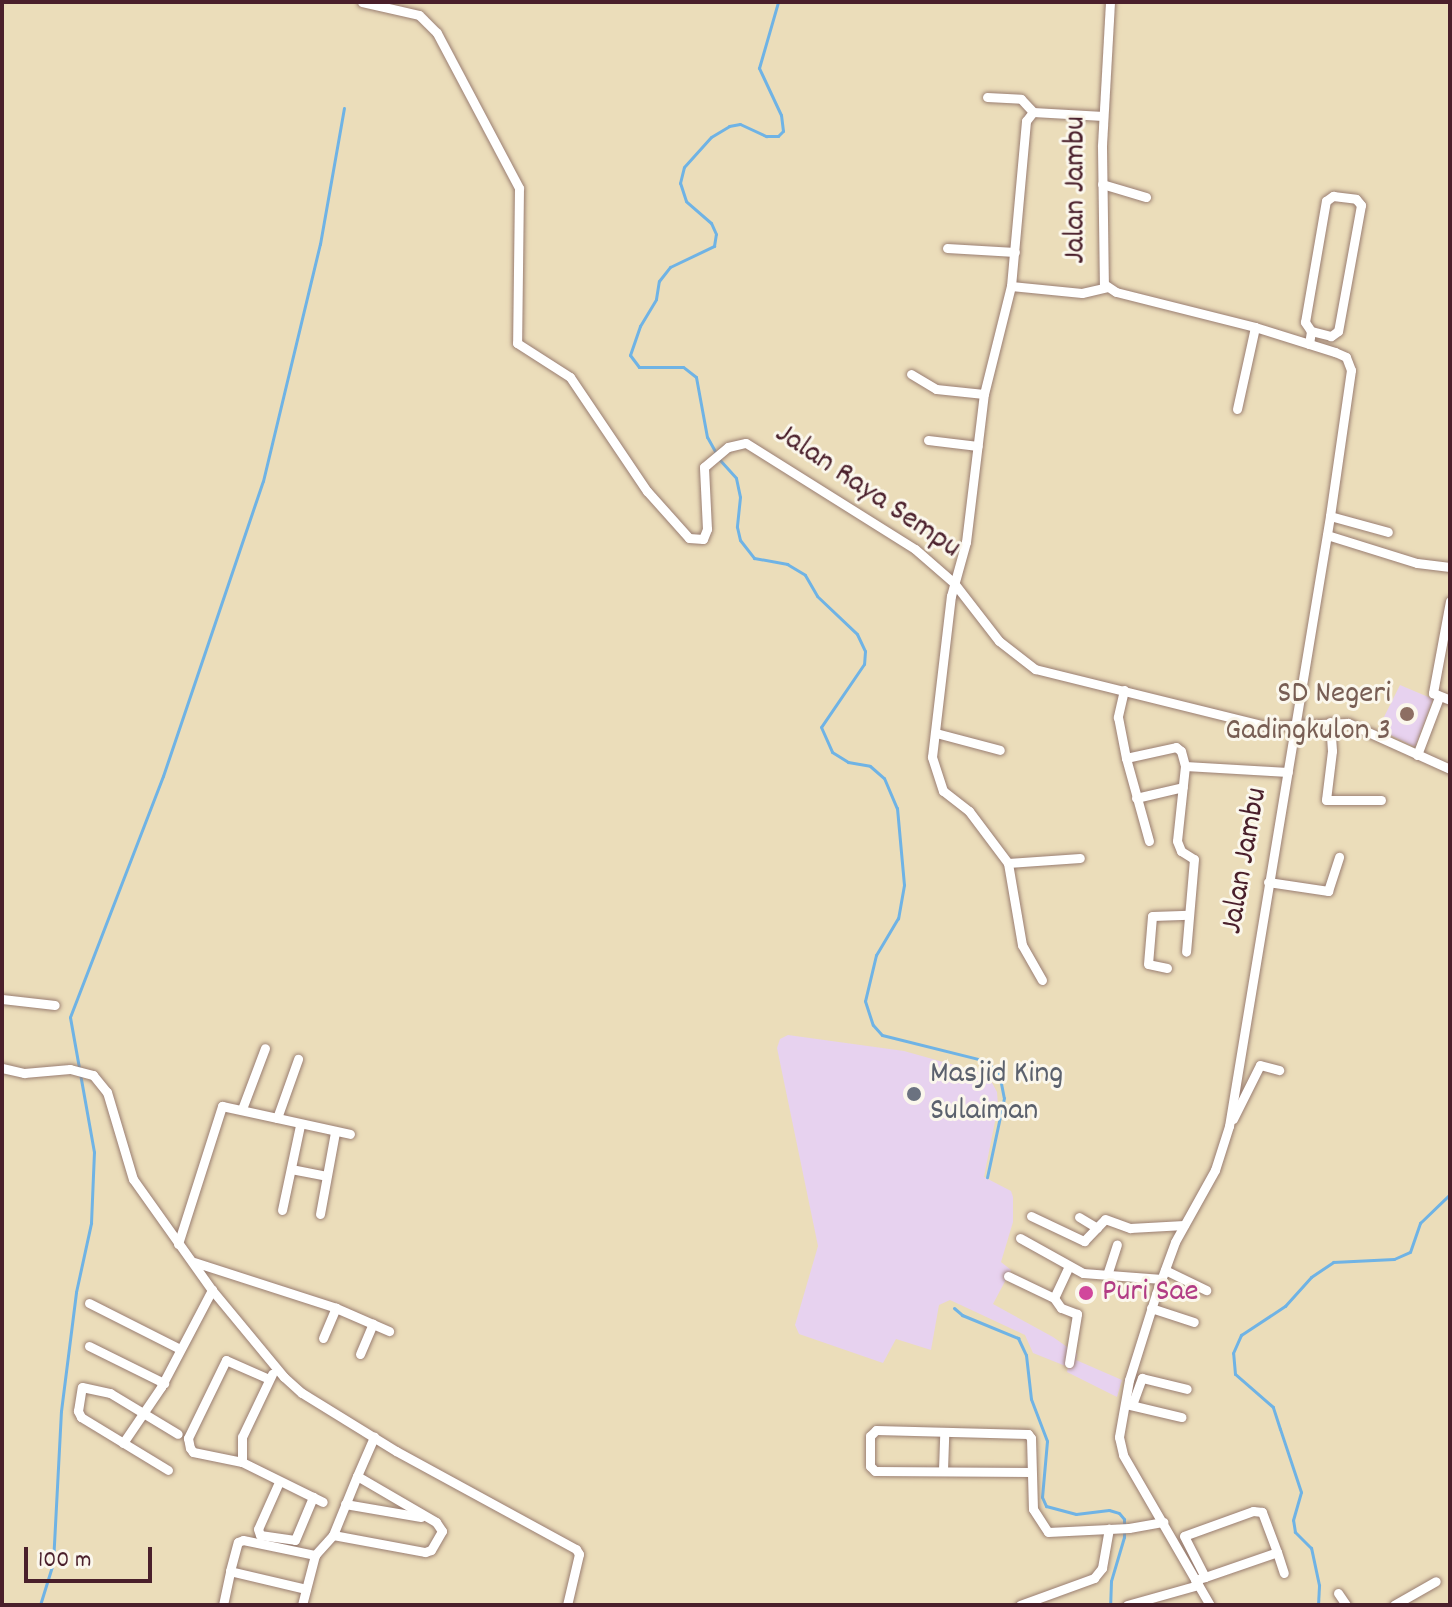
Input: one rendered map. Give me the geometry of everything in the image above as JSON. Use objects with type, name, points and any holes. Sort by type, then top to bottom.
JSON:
[{"type":"street","name":"Jalan Raya Sempu","points":[[362,2],[419,15],[433,27],[515,177],[521,204],[517,343],[570,377],[647,491],[682,531],[698,541],[707,529],[703,472],[708,460],[738,443],[753,446],[883,531],[904,541],[954,583],[999,641],[1035,669],[1266,726],[1330,722],[1368,730],[1450,769]]},
{"type":"street","name":"Jalan Jambu","points":[[1110,2],[1102,184],[1102,277],[1107,287],[1128,296],[1255,327],[1309,344],[1346,357],[1351,370],[1327,535],[1229,1126],[1211,1179],[1184,1225],[1151,1308],[1119,1448],[1200,1581],[1210,1605]]},
{"type":"street","points":[[987,97],[1021,99],[1033,112],[1103,116]]},
{"type":"street","points":[[1033,112],[1026,121],[1011,286],[984,394],[966,542],[954,583],[932,757],[943,791],[969,811],[1008,863],[1022,945],[1042,980]]},
{"type":"street","points":[[1102,184],[1146,197]]},
{"type":"street","points":[[1309,344],[1311,331],[1305,322],[1326,201],[1333,196],[1356,199],[1361,205],[1338,331],[1331,336],[1311,331]]},
{"type":"street","points":[[947,248],[1015,252]]},
{"type":"street","points":[[1011,286],[1082,293],[1107,287]]},
{"type":"street","points":[[1237,409],[1255,327]]},
{"type":"street","points":[[911,374],[936,389],[984,394]]},
{"type":"street","points":[[928,440],[978,446]]},
{"type":"street","points":[[1330,516],[1388,532]]},
{"type":"street","points":[[1327,535],[1404,560],[1450,567]]},
{"type":"street","points":[[1450,601],[1433,688],[1433,695],[1450,700]]},
{"type":"street","points":[[1124,690],[1118,717],[1149,841]]},
{"type":"street","points":[[1417,755],[1439,697]]},
{"type":"street","points":[[1330,722],[1332,751],[1326,800],[1381,800]]},
{"type":"street","points":[[936,733],[1000,750]]},
{"type":"street","points":[[1126,758],[1176,747],[1181,751],[1185,766],[1177,841],[1181,851],[1194,859],[1186,952]]},
{"type":"street","points":[[1185,766],[1288,772]]},
{"type":"street","points":[[1136,798],[1183,787]]},
{"type":"street","points":[[1268,882],[1328,891],[1339,857]]},
{"type":"street","points":[[1008,863],[1080,858]]},
{"type":"street","points":[[1167,968],[1148,964],[1152,916],[1189,915]]},
{"type":"street","points":[[2,999],[55,1005]]},
{"type":"street","points":[[242,1109],[265,1048]]},
{"type":"street","points":[[1242,1054],[1255,1075]]},
{"type":"street","points":[[277,1118],[298,1059]]},
{"type":"street","points":[[1229,1126],[1244,1103],[1260,1065],[1279,1070]]},
{"type":"street","points":[[2,1068],[24,1073],[70,1069],[88,1072],[107,1092],[133,1179],[212,1290],[276,1367],[302,1393],[374,1437],[576,1549],[579,1554],[567,1605]]},
{"type":"street","points":[[178,1244],[220,1109],[224,1105],[300,1125],[350,1134]]},
{"type":"street","points":[[282,1210],[300,1125]]},
{"type":"street","points":[[320,1214],[335,1132]]},
{"type":"street","points":[[291,1169],[326,1176]]},
{"type":"street","points":[[1031,1216],[1084,1241],[1105,1219],[1130,1228],[1184,1225]]},
{"type":"street","points":[[1079,1217],[1097,1228]]},
{"type":"street","points":[[1020,1238],[1083,1273],[1163,1275],[1206,1290]]},
{"type":"street","points":[[1107,1275],[1117,1245]]},
{"type":"street","points":[[194,1262],[336,1308],[389,1331]]},
{"type":"street","points":[[1054,1298],[1069,1266]]},
{"type":"street","points":[[1008,1276],[1054,1298],[1061,1308],[1076,1312],[1069,1363]]},
{"type":"street","points":[[123,1443],[164,1383],[212,1290]]},
{"type":"street","points":[[89,1303],[180,1349]]},
{"type":"street","points":[[323,1338],[336,1308]]},
{"type":"street","points":[[1151,1308],[1194,1322]]},
{"type":"street","points":[[360,1354],[373,1324]]},
{"type":"street","points":[[89,1346],[164,1383]]},
{"type":"street","points":[[269,1379],[230,1359],[226,1360],[188,1438],[193,1452],[242,1462],[323,1502]]},
{"type":"street","points":[[242,1462],[242,1437],[276,1367]]},
{"type":"street","points":[[1181,1417],[1128,1404],[1142,1378],[1187,1389]]},
{"type":"street","points":[[168,1470],[81,1417],[78,1411],[82,1387],[110,1393],[178,1434]]},
{"type":"street","points":[[1031,1472],[872,1470],[870,1436],[876,1430],[1029,1434],[1033,1509],[1048,1532],[1129,1528],[1163,1522]]},
{"type":"street","points":[[943,1470],[944,1432]]},
{"type":"street","points":[[302,1605],[315,1555],[333,1535],[374,1437]]},
{"type":"street","points":[[333,1535],[429,1552],[442,1531],[428,1518],[357,1476]]},
{"type":"street","points":[[279,1482],[258,1529],[260,1535],[295,1540],[313,1497]]},
{"type":"street","points":[[345,1504],[428,1518]]},
{"type":"street","points":[[1200,1581],[1183,1540],[1186,1534],[1260,1511],[1284,1573]]},
{"type":"street","points":[[1020,1605],[1094,1578],[1102,1568],[1114,1529]]},
{"type":"street","points":[[223,1605],[238,1542],[243,1540],[315,1555]]},
{"type":"street","points":[[1127,1605],[1277,1552]]},
{"type":"street","points":[[230,1571],[306,1589]]},
{"type":"street","points":[[1394,1605],[1408,1602],[1436,1581]]},
{"type":"street","points":[[1338,1593],[1346,1605]]},
{"type":"shaded area","name":"SD Negeri Gadingkulon 3","points":[[1400,685],[1433,699],[1415,747],[1378,729]]},
{"type":"shaded area","points":[[788,1035],[904,1051],[979,1072],[990,1079],[997,1092],[998,1106],[984,1177],[1011,1191],[1013,1197],[1013,1222],[1001,1262],[1011,1270],[993,1304],[1053,1337],[1077,1354],[1076,1360],[1122,1380],[1117,1397],[1067,1372],[1068,1367],[1033,1353],[1025,1335],[950,1300],[939,1305],[931,1350],[896,1339],[883,1363],[799,1334],[795,1325],[818,1246],[777,1048],[780,1039]]},
{"type":"waterway","points":[[716,453],[707,437],[696,377],[683,367],[639,367],[630,355],[640,326],[656,299],[659,281],[670,267],[714,246],[716,234],[711,223],[686,201],[680,183],[684,167],[711,137],[729,126],[740,124],[766,136],[778,136],[783,131],[781,115],[759,68],[778,2]]},
{"type":"waterway","points":[[40,1605],[53,1563],[61,1411],[76,1292],[91,1223],[94,1152],[70,1017],[163,776],[263,481],[320,244],[344,108]]},
{"type":"waterway","points":[[719,459],[736,478],[740,497],[737,527],[740,540],[754,558],[787,564],[805,575],[817,596],[857,634],[865,651],[864,664],[821,727],[832,752],[848,762],[870,766],[884,778],[897,808],[904,885],[898,918],[876,955],[865,1001],[873,1025],[882,1035],[986,1061],[999,1073],[1004,1098],[987,1177]]},
{"type":"waterway","points":[[1318,1605],[1319,1585],[1311,1548],[1295,1532],[1293,1520],[1301,1492],[1273,1407],[1235,1374],[1233,1353],[1241,1335],[1285,1306],[1311,1277],[1333,1262],[1394,1259],[1410,1252],[1420,1223],[1450,1194]]},
{"type":"waterway","points":[[954,1308],[962,1315],[1018,1338],[1026,1355],[1031,1399],[1047,1441],[1042,1497],[1046,1506],[1076,1514],[1109,1510],[1119,1513],[1124,1519],[1124,1537],[1111,1581],[1110,1605]]},
{"type":"place","name":"SD Negeri Gadingkulon 3","points":[[1407,714]]},
{"type":"place","name":"Masjid King Sulaiman","points":[[914,1094]]},
{"type":"place","name":"Puri Sae","points":[[1086,1293]]}]
